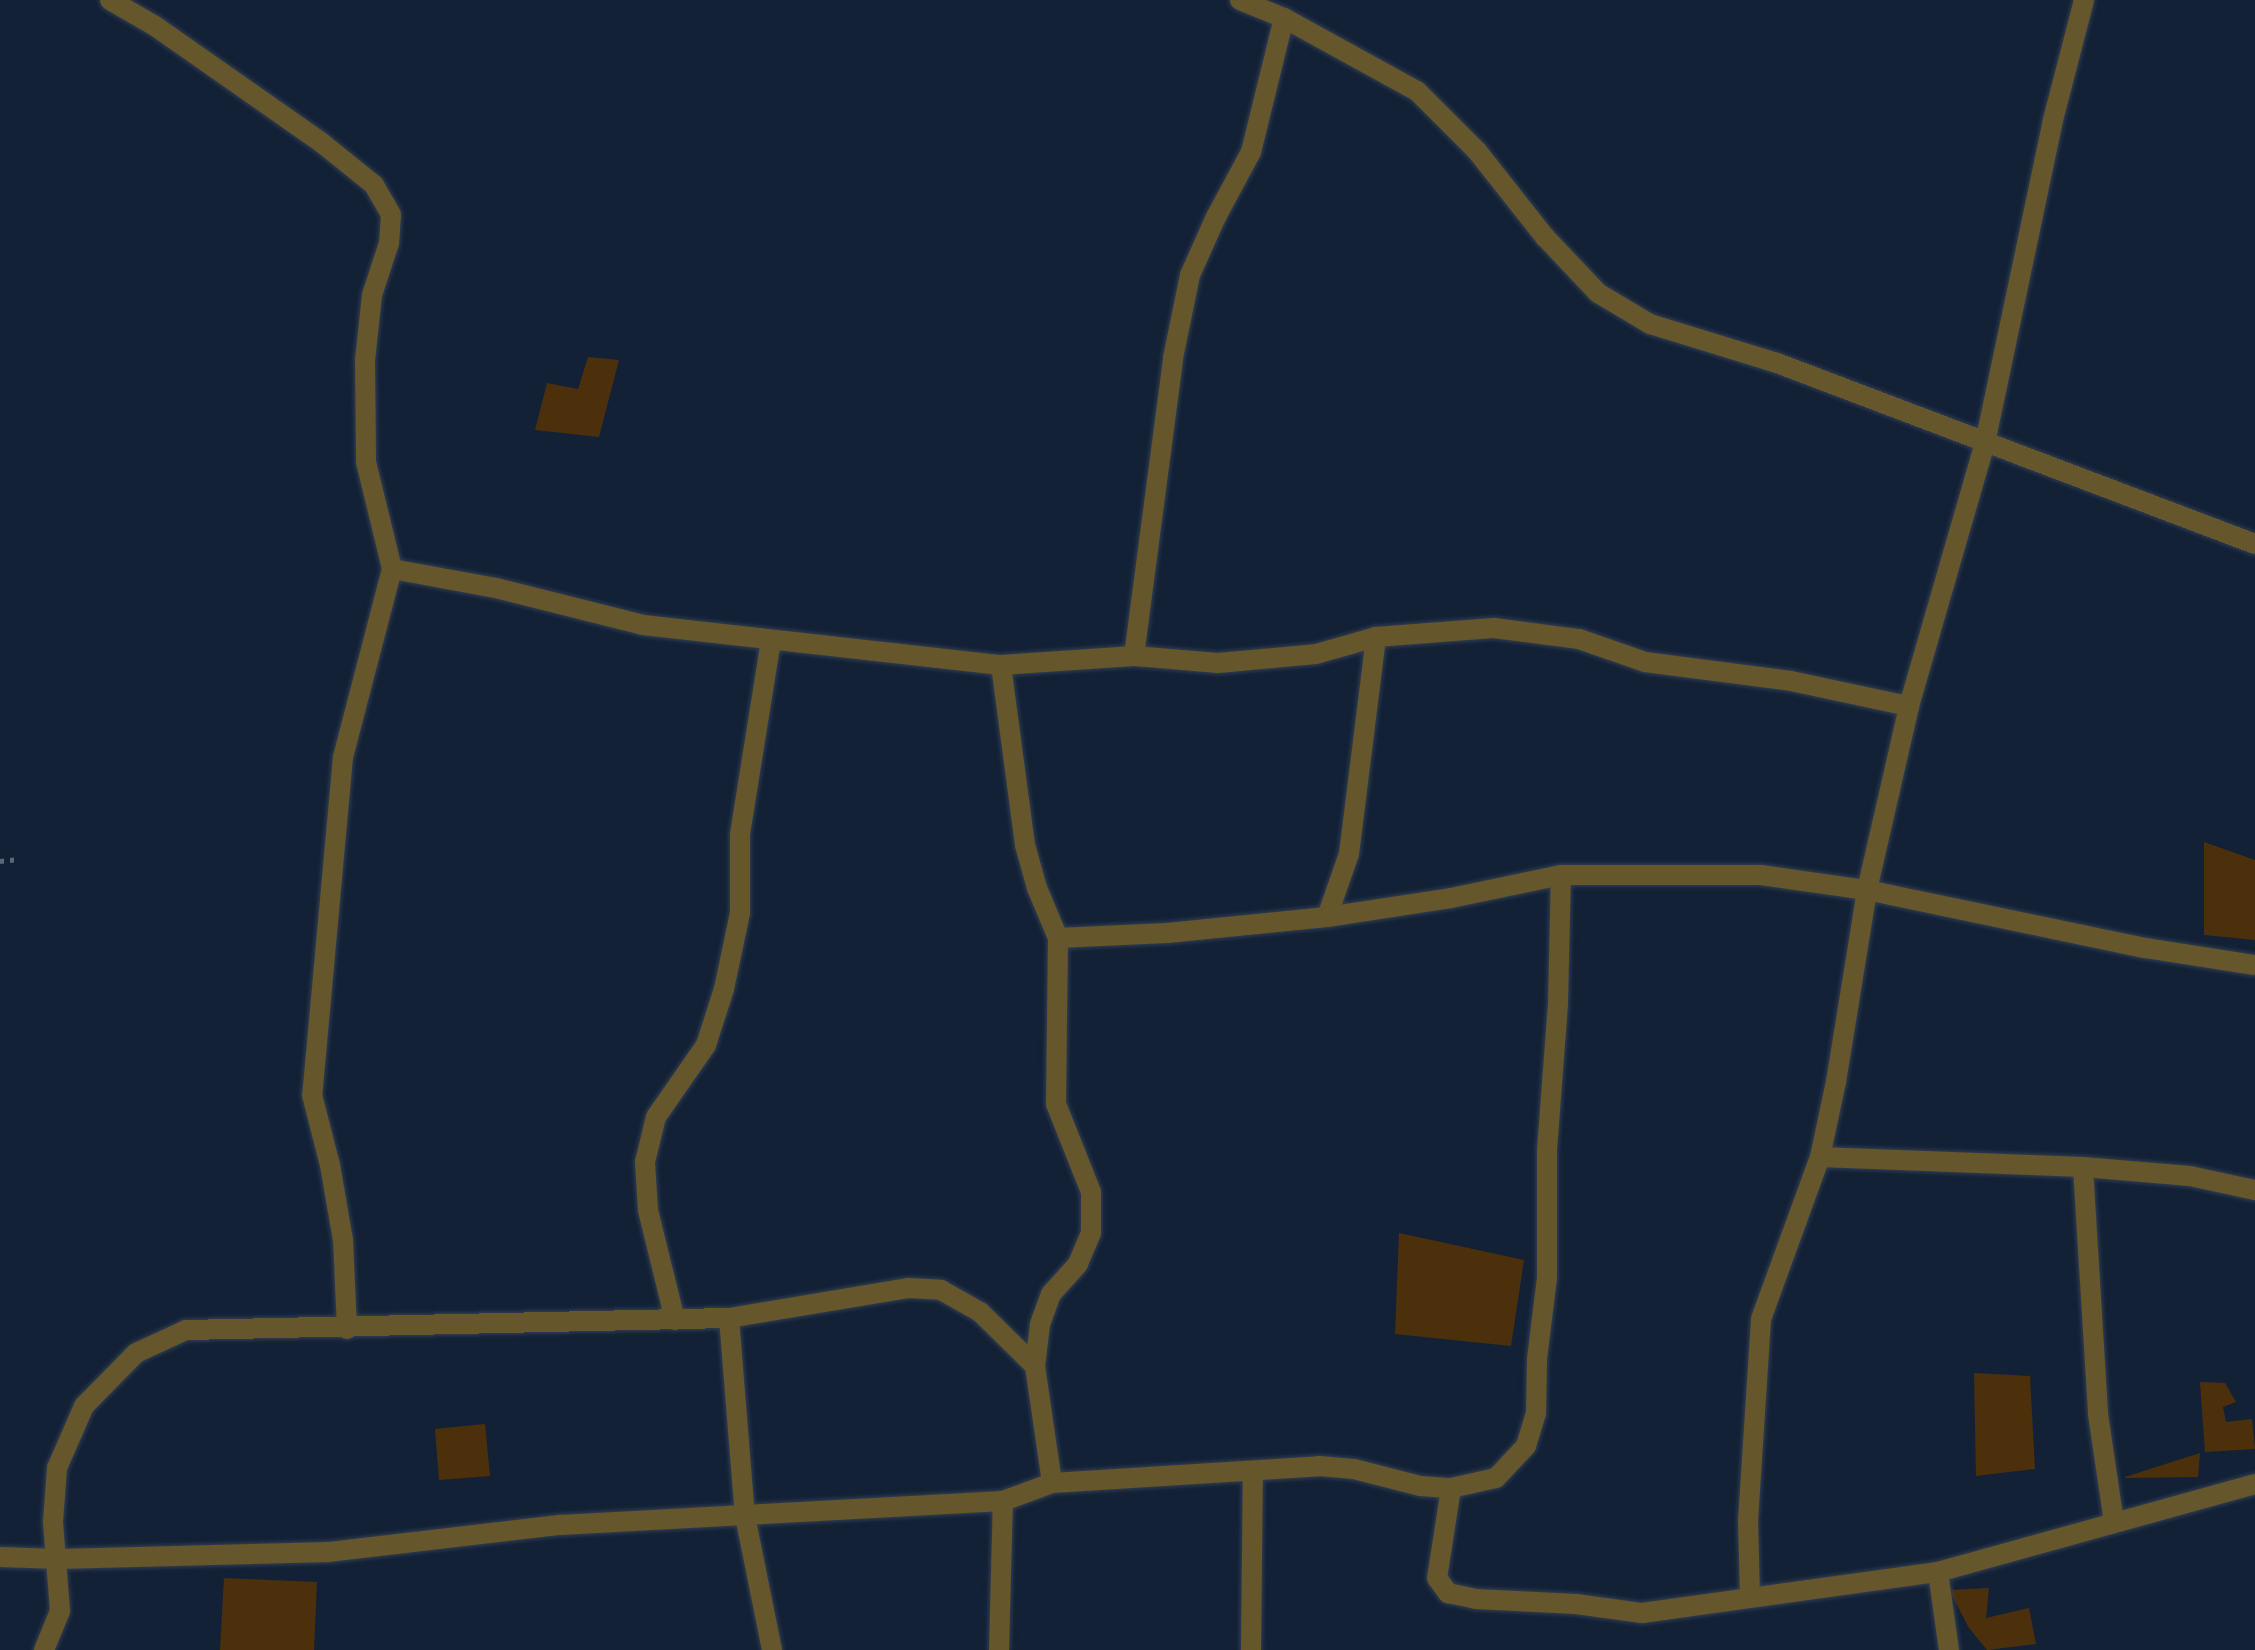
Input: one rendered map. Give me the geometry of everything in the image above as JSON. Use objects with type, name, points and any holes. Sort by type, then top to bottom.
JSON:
[{"type":"street","points":[[110,0],[155,26],[322,143],[374,185],[384,197],[391,215],[389,243],[372,295],[365,360],[366,462],[392,569],[343,757],[312,1095],[330,1165],[343,1240],[347,1329]]},
{"type":"street","points":[[1240,0],[1284,18],[1417,91],[1477,151],[1545,237],[1598,293],[1650,324],[1777,363],[2255,544]]},
{"type":"street","points":[[1750,1597],[1749,1505],[1761,1319],[1820,1157],[1836,1082],[1867,890],[1909,706],[1985,443],[2053,120],[2084,0]]},
{"type":"street","points":[[1134,656],[1173,358],[1190,275],[1216,217],[1251,152],[1284,18]]},
{"type":"street","points":[[392,569],[496,588],[643,625],[1001,665],[1134,656],[1218,663],[1316,654],[1376,637],[1494,628],[1579,639],[1645,662],[1791,681],[1909,706]]},
{"type":"street","points":[[1327,917],[1349,854],[1376,637]]},
{"type":"street","points":[[675,1320],[648,1210],[645,1162],[656,1117],[706,1045],[724,989],[740,913],[740,834],[771,641]]},
{"type":"street","points":[[1001,665],[1025,845],[1037,888],[1058,938],[1056,1104],[1091,1192],[1091,1233],[1078,1264],[1051,1294],[1040,1325],[1035,1366],[1052,1483]]},
{"type":"street","points":[[0,1557],[59,1559],[329,1552],[560,1525],[1003,1501],[1052,1483],[1253,1473],[1319,1466],[1354,1469],[1420,1486],[1451,1488],[1496,1478],[1526,1446],[1536,1413],[1537,1359],[1547,1278],[1547,1150],[1558,1004],[1561,875]]},
{"type":"street","points":[[1058,938],[1167,933],[1327,917],[1451,898],[1561,875],[1761,875],[1867,890],[2145,948],[2255,965]]},
{"type":"street","points":[[1820,1157],[2083,1167],[2190,1176],[2255,1190]]},
{"type":"street","points":[[2083,1167],[2098,1414],[2114,1522]]},
{"type":"street","points":[[44,1650],[60,1611],[59,1559],[53,1522],[57,1468],[84,1406],[136,1353],[186,1330],[347,1329],[729,1318],[908,1288],[941,1290],[980,1312],[1035,1366]]},
{"type":"street","points":[[729,1318],[745,1516],[772,1650]]},
{"type":"street","points":[[1251,1650],[1253,1473]]},
{"type":"street","points":[[1451,1488],[1437,1578],[1448,1593],[1476,1599],[1576,1604],[1642,1613],[1938,1572],[2255,1484]]},
{"type":"street","points":[[999,1650],[1003,1501]]},
{"type":"street","points":[[1938,1572],[1949,1650]]},
{"type":"path","points":[[0,861],[19,859]]},
{"type":"building","points":[[588,357],[619,360],[599,437],[535,430],[547,383],[578,389]]},
{"type":"building","points":[[2204,842],[2255,860],[2255,940],[2204,935]]},
{"type":"building","points":[[1399,1233],[1524,1260],[1511,1346],[1395,1334]]},
{"type":"building","points":[[1974,1373],[2030,1376],[2035,1469],[1976,1476]]},
{"type":"building","points":[[2200,1382],[2225,1383],[2236,1402],[2223,1407],[2226,1422],[2252,1419],[2255,1449],[2205,1452]]},
{"type":"building","points":[[485,1424],[490,1476],[439,1480],[435,1429]]},
{"type":"building","points":[[2200,1453],[2198,1477],[2125,1478],[2125,1477]]},
{"type":"building","points":[[224,1578],[317,1582],[314,1650],[220,1650]]},
{"type":"building","points":[[1989,1588],[1986,1618],[2029,1608],[2036,1644],[1987,1650],[1969,1628],[1949,1590]]}]
